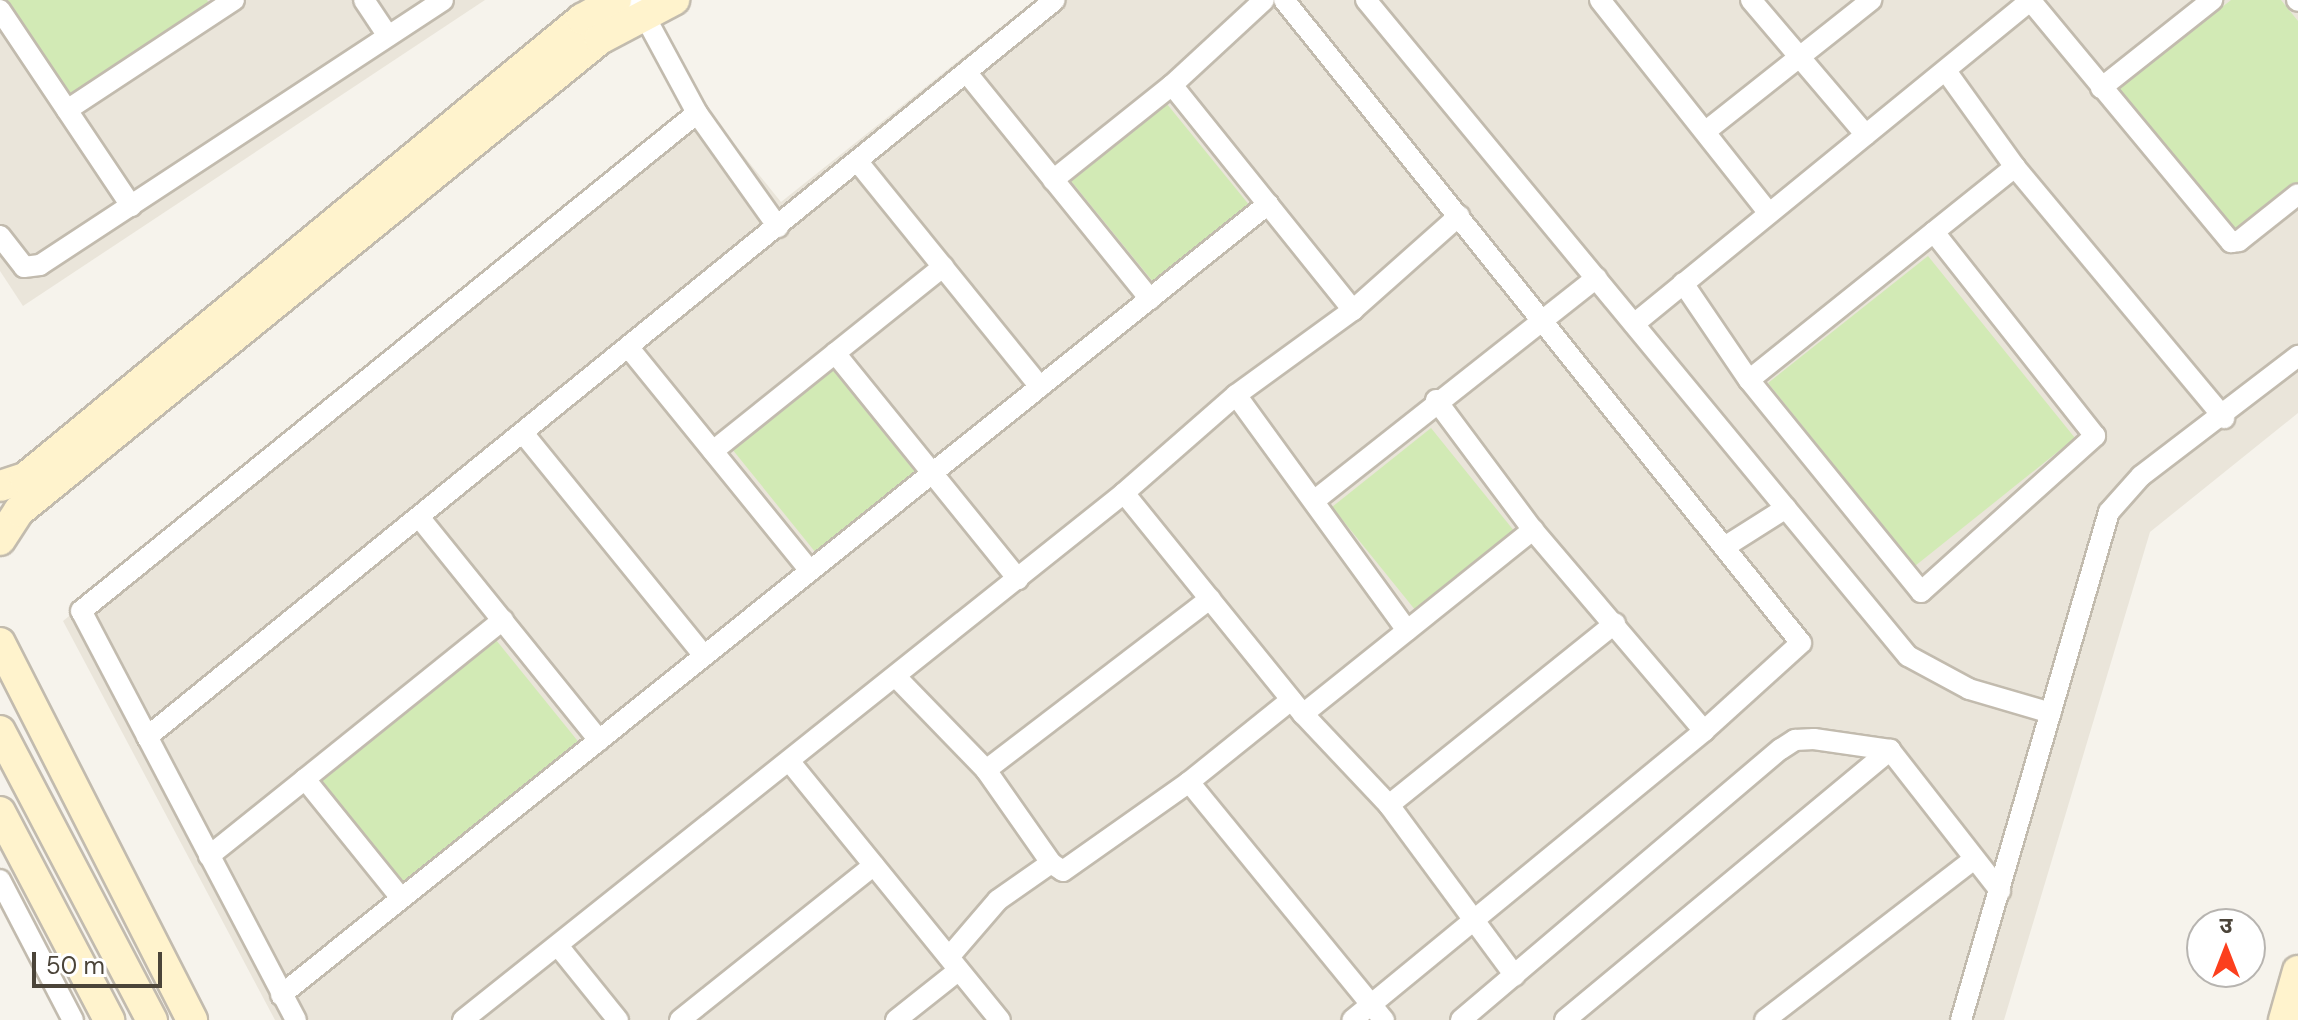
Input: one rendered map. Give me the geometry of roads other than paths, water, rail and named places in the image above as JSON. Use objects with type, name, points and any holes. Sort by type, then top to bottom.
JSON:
[{"type":"street","points":[[364,0],[388,36]]},
{"type":"street","points":[[0,236],[24,267],[35,267],[443,0]]},
{"type":"street","points":[[0,486],[25,478],[582,19],[616,0]]},
{"type":"street","points":[[0,540],[19,511],[600,39],[639,8],[674,0]]},
{"type":"street","points":[[147,737],[1055,0]]},
{"type":"street","points":[[1053,180],[1172,85],[1264,0]]},
{"type":"street","points":[[1284,0],[1801,643],[1704,731],[1472,923],[1378,1012],[1352,1020]]},
{"type":"street","points":[[1366,0],[1908,656],[1969,689],[2051,713]]},
{"type":"street","points":[[1600,0],[1769,213]]},
{"type":"street","points":[[1751,0],[1866,135]]},
{"type":"street","points":[[1706,131],[1871,0]]},
{"type":"street","points":[[1634,324],[2030,0],[2231,242],[2239,241],[2298,194]]},
{"type":"street","points":[[2101,88],[2212,0]]},
{"type":"street","points":[[67,110],[225,2]]},
{"type":"street","points":[[639,8],[697,113],[778,227]]},
{"type":"street","points":[[0,10],[131,206]]},
{"type":"street","points":[[1946,71],[2015,167],[2224,418]]},
{"type":"street","points":[[967,73],[1150,299]]},
{"type":"street","points":[[1172,85],[1353,310]]},
{"type":"street","points":[[296,1020],[81,611],[697,113]]},
{"type":"street","points":[[858,162],[1040,387]]},
{"type":"street","points":[[1749,380],[2015,167]]},
{"type":"street","points":[[281,995],[1268,204]]},
{"type":"street","points":[[463,1020],[559,947],[1018,579],[1124,493],[1236,395],[1353,310],[1459,216]]},
{"type":"street","points":[[1683,283],[1749,380],[1921,592],[2095,436],[1934,232]]},
{"type":"street","points":[[713,451],[943,267]]},
{"type":"street","points":[[1314,501],[1539,318],[1596,278]]},
{"type":"street","points":[[629,348],[810,571]]},
{"type":"street","points":[[835,353],[1018,579]]},
{"type":"street","points":[[1961,1020],[2109,512],[2141,476],[2224,418],[2298,356]]},
{"type":"street","points":[[1236,395],[1407,630]]},
{"type":"street","points":[[1436,400],[1533,530],[1704,731]]},
{"type":"street","points":[[523,433],[704,656]]},
{"type":"street","points":[[1124,493],[1297,707],[1389,805],[1472,923],[1515,976]]},
{"type":"street","points":[[1726,546],[1786,508]]},
{"type":"street","points":[[419,517],[599,740]]},
{"type":"street","points":[[896,677],[986,770],[1051,863],[1063,871],[1078,864],[1189,782],[1407,630],[1533,530]]},
{"type":"street","points":[[986,770],[1210,599]]},
{"type":"street","points":[[209,856],[503,620]]},
{"type":"street","points":[[1389,805],[1615,623]]},
{"type":"street","points":[[0,643],[192,1020]]},
{"type":"street","points":[[0,731],[152,1020]]},
{"type":"street","points":[[1461,1020],[1795,740],[1890,750],[2000,891]]},
{"type":"street","points":[[1565,1020],[1890,750]]},
{"type":"street","points":[[790,762],[1000,1020]]},
{"type":"street","points":[[305,779],[401,898]]},
{"type":"street","points":[[1189,782],[1378,1012]]},
{"type":"street","points":[[0,812],[109,1020]]},
{"type":"street","points":[[1765,1020],[1974,859]]},
{"type":"street","points":[[896,1020],[954,964],[998,900],[1051,863]]},
{"type":"street","points":[[680,1020],[874,865]]},
{"type":"street","points":[[0,880],[73,1020]]},
{"type":"street","points":[[559,947],[618,1020]]},
{"type":"street","points":[[2284,1020],[2298,971]]}]
